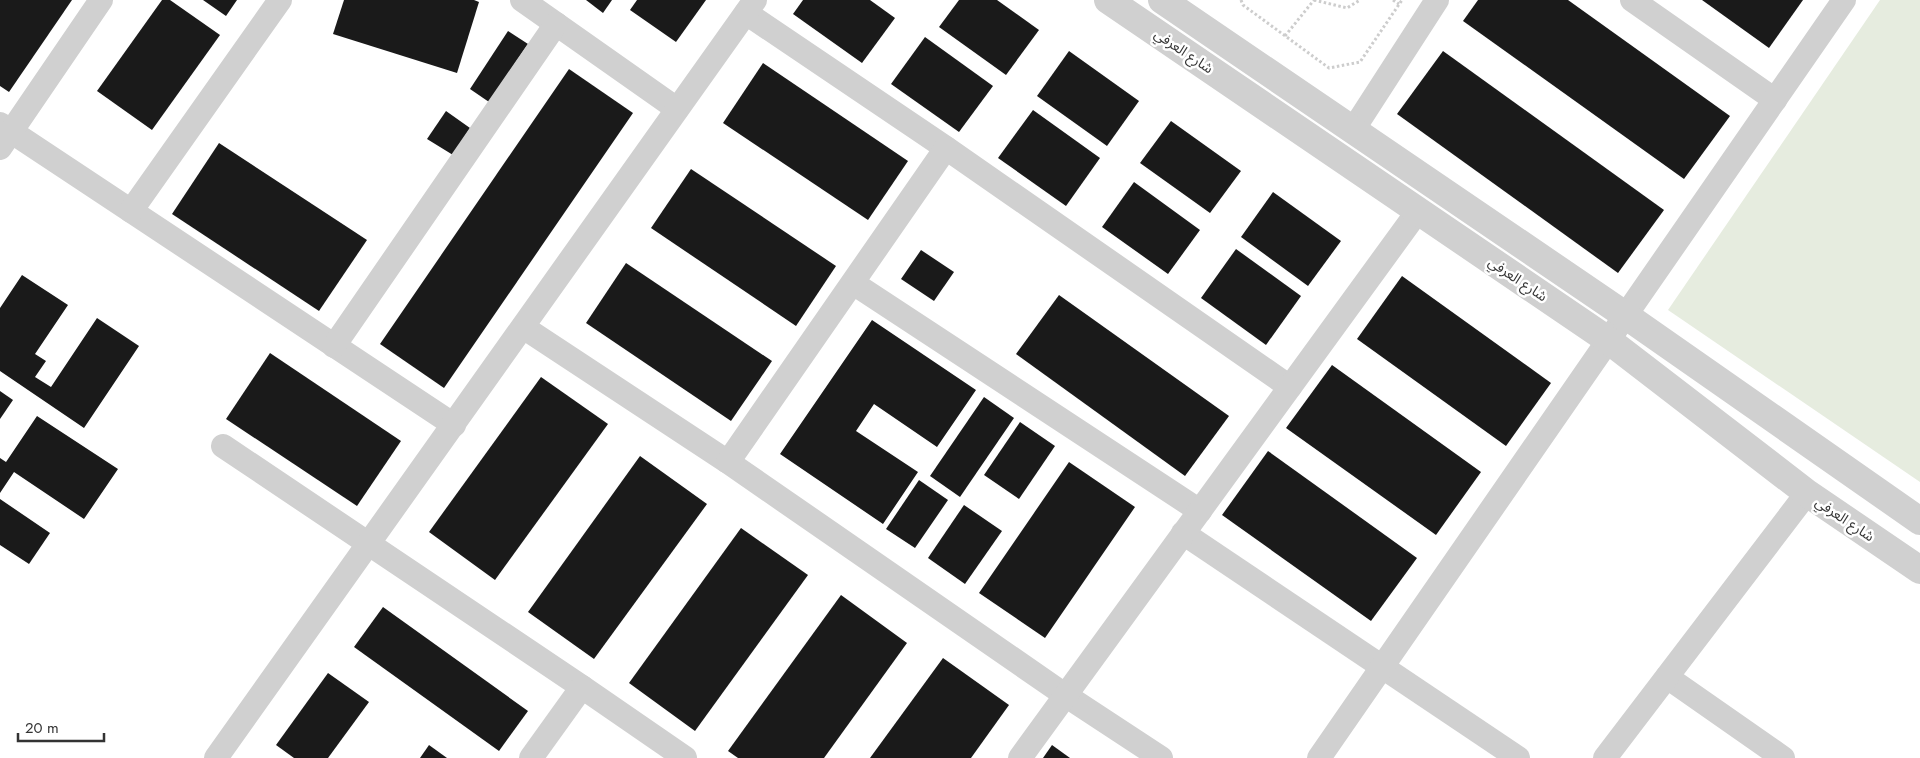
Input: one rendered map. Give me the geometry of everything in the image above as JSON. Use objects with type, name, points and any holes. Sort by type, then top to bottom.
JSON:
[{"type":"street","points":[[100,0],[4,135],[131,211],[454,425]]},
{"type":"street","points":[[131,211],[280,0]]},
{"type":"street","points":[[522,0],[676,109]]},
{"type":"street","name":"شارع العرفي","points":[[1108,0],[1608,340],[1807,493],[1920,570]]},
{"type":"street","points":[[1353,130],[1437,0]]},
{"type":"street","points":[[1632,0],[1775,100]]},
{"type":"street","points":[[1318,758],[1844,0]]},
{"type":"street","points":[[1172,3],[1353,130],[1625,315],[1920,522]]},
{"type":"street","points":[[216,758],[454,425],[676,109],[751,7],[946,148],[1290,387]]},
{"type":"street","points":[[334,346],[556,24]]},
{"type":"street","points":[[728,462],[946,148]]},
{"type":"street","points":[[1020,758],[1418,211]]},
{"type":"street","points":[[853,283],[1200,511]]},
{"type":"street","points":[[523,327],[728,462],[1065,695],[1161,758]]},
{"type":"street","points":[[223,446],[582,686],[685,758]]},
{"type":"street","points":[[1606,758],[1807,493]]},
{"type":"street","points":[[1183,533],[1518,758]]},
{"type":"street","points":[[1667,677],[1783,758]]},
{"type":"street","points":[[531,758],[582,686]]},
{"type":"path","points":[[1241,0],[1243,5],[1329,68],[1360,62],[1401,2],[1393,0]]},
{"type":"path","points":[[1286,36],[1314,0],[1347,8],[1360,0]]},
{"type":"shaded area","points":[[1880,0],[1920,0],[1920,482],[1668,310]]},
{"type":"building","points":[[0,0],[72,0],[9,92],[0,86]]},
{"type":"building","points":[[162,0],[170,0],[220,35],[152,130],[97,91]]},
{"type":"building","points":[[203,0],[237,0],[226,16]]},
{"type":"building","points":[[344,0],[474,0],[479,2],[457,73],[333,34]]},
{"type":"building","points":[[586,0],[612,0],[603,13]]},
{"type":"building","points":[[637,0],[706,0],[676,42],[630,10]]},
{"type":"building","points":[[803,0],[870,0],[895,18],[862,63],[793,14]]},
{"type":"building","points":[[959,0],[997,0],[1039,30],[1006,75],[939,27]]},
{"type":"building","points":[[1478,0],[1568,0],[1730,116],[1684,179],[1463,21]]},
{"type":"building","points":[[1702,0],[1803,0],[1769,48]]},
{"type":"building","points":[[508,31],[528,44],[489,102],[470,89]]},
{"type":"building","points":[[925,37],[993,86],[959,132],[891,84]]},
{"type":"building","points":[[1069,51],[1139,101],[1107,146],[1037,96]]},
{"type":"building","points":[[1443,51],[1664,210],[1618,273],[1397,114]]},
{"type":"building","points":[[763,63],[908,161],[868,220],[723,123]]},
{"type":"building","points":[[569,69],[633,113],[444,388],[380,344]]},
{"type":"building","points":[[1033,110],[1100,158],[1066,206],[998,158]]},
{"type":"building","points":[[446,111],[470,128],[453,155],[427,139]]},
{"type":"building","points":[[1171,121],[1241,171],[1210,213],[1140,163]]},
{"type":"building","points":[[219,143],[367,240],[319,311],[172,214]]},
{"type":"building","points":[[691,169],[836,266],[796,326],[651,228]]},
{"type":"building","points":[[1134,182],[1200,230],[1168,274],[1102,227]]},
{"type":"building","points":[[1273,192],[1341,241],[1308,286],[1241,237]]},
{"type":"building","points":[[1236,249],[1301,296],[1266,345],[1201,298]]},
{"type":"building","points":[[921,250],[954,272],[934,301],[901,279]]},
{"type":"building","points":[[626,263],[772,361],[731,421],[586,323]]},
{"type":"building","points":[[22,275],[68,305],[35,354],[46,361],[35,377],[51,387],[97,318],[139,346],[84,428],[0,371],[0,308]]},
{"type":"building","points":[[1402,276],[1551,383],[1506,446],[1357,339]]},
{"type":"building","points":[[1059,295],[1229,416],[1185,476],[1016,354]]},
{"type":"building","points":[[872,320],[976,390],[937,447],[874,404],[856,431],[918,472],[883,524],[780,454]]},
{"type":"building","points":[[270,353],[401,441],[357,506],[226,419]]},
{"type":"building","points":[[1332,365],[1481,472],[1436,535],[1286,428]]},
{"type":"building","points":[[541,377],[608,424],[495,580],[429,532]]},
{"type":"building","points":[[0,391],[13,400],[0,419]]},
{"type":"building","points":[[984,397],[1014,418],[960,497],[930,476]]},
{"type":"building","points":[[37,416],[118,469],[84,519],[14,472],[0,493],[0,458],[6,462]]},
{"type":"building","points":[[1020,422],[1055,446],[1019,499],[984,475]]},
{"type":"building","points":[[1268,451],[1417,558],[1371,621],[1222,515]]},
{"type":"building","points":[[640,456],[707,504],[594,659],[528,612]]},
{"type":"building","points":[[1069,462],[1135,507],[1045,638],[979,593]]},
{"type":"building","points":[[919,480],[948,500],[915,548],[886,529]]},
{"type":"building","points":[[0,499],[50,533],[29,564],[0,545]]},
{"type":"building","points":[[964,505],[1002,531],[965,584],[928,558]]},
{"type":"building","points":[[741,528],[808,575],[695,731],[629,683]]},
{"type":"building","points":[[841,595],[907,643],[824,758],[738,758],[728,751]]},
{"type":"building","points":[[383,607],[528,711],[499,751],[354,647]]},
{"type":"building","points":[[943,658],[1009,705],[971,758],[870,758]]},
{"type":"building","points":[[328,673],[369,702],[328,758],[294,758],[276,745]]},
{"type":"building","points":[[429,745],[447,758],[420,758]]},
{"type":"building","points":[[1052,745],[1070,758],[1043,758]]}]
